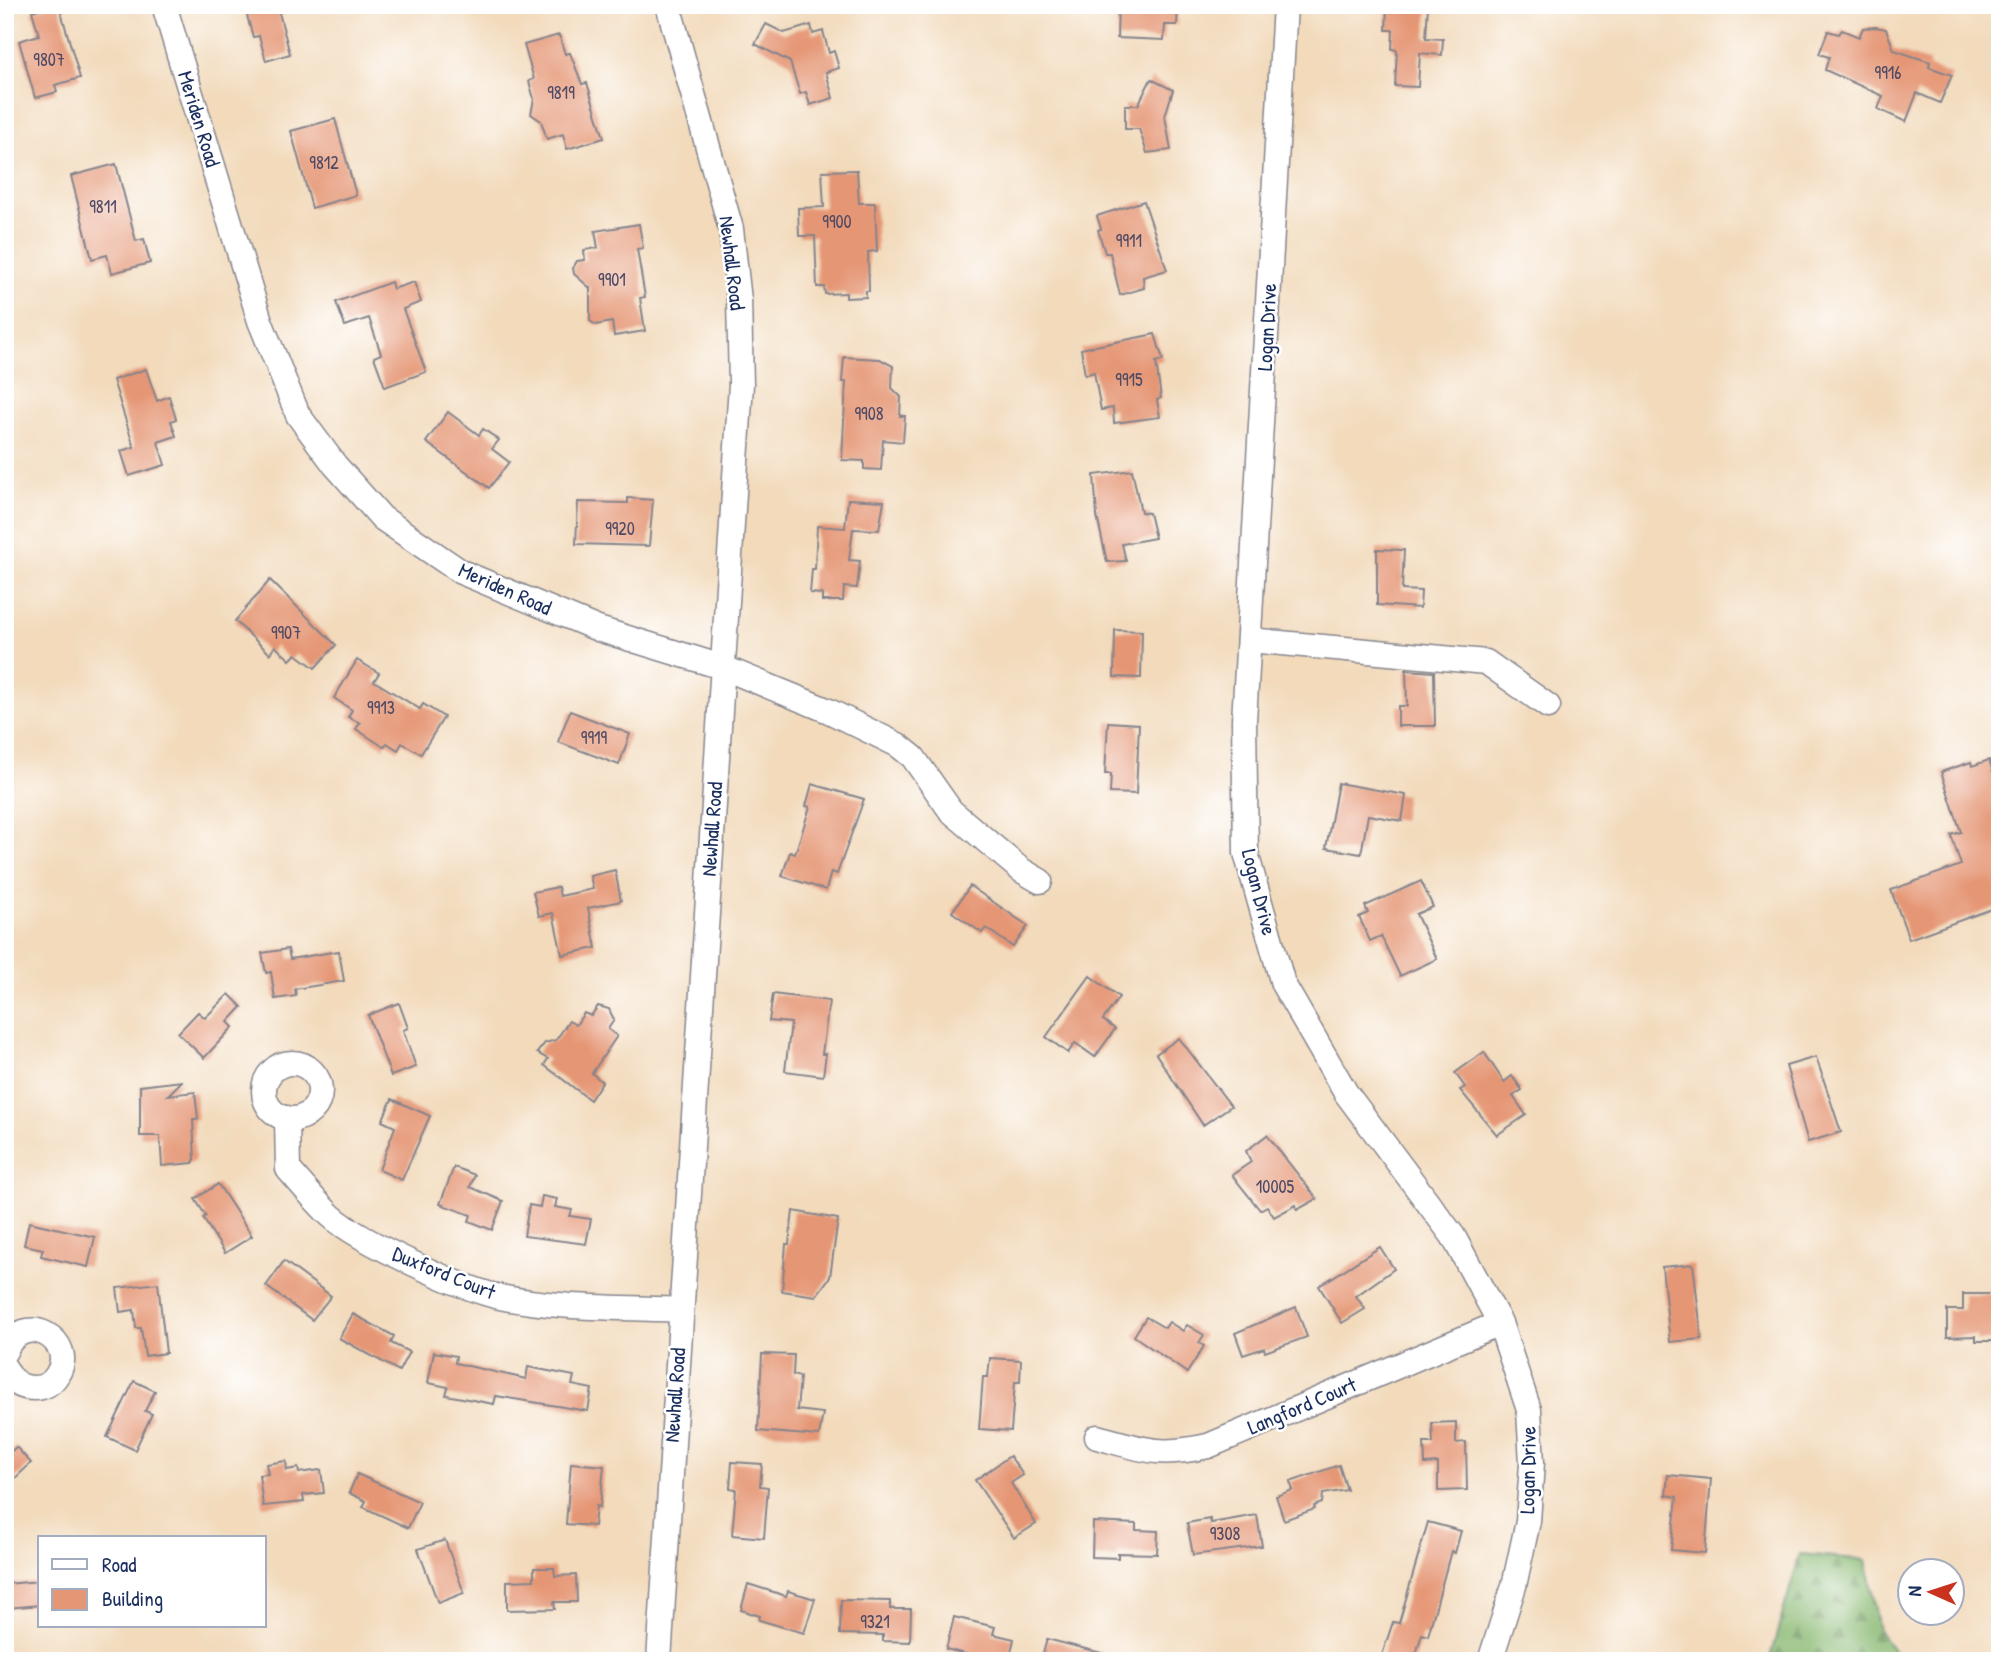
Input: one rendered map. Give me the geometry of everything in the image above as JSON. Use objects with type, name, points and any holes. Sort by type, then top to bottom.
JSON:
[{"type":"street","name":"Meriden Road","points":[[164,5],[260,321],[298,415],[335,465],[382,518],[461,572],[598,629],[722,667],[829,711],[898,745],[914,757],[951,811],[1011,863],[1040,881]]},
{"type":"street","name":"Newhall Road","points":[[659,1661],[741,384],[739,300],[731,229],[668,5]]},
{"type":"street","name":"Logan Drive","points":[[1285,5],[1244,721],[1246,853],[1283,984],[1346,1093],[1453,1236],[1500,1323],[1529,1410],[1532,1463],[1528,1521],[1514,1586],[1490,1661]]},
{"type":"street","points":[[1249,640],[1486,662],[1548,706]]},
{"type":"street","name":"Duxford Court","points":[[287,1118],[288,1169],[333,1218],[388,1251],[466,1287],[496,1296],[528,1302],[681,1310]]},
{"type":"street","name":"Langford Court","points":[[1097,1437],[1158,1453],[1173,1454],[1208,1446],[1500,1323]]},
{"type":"street","points":[[5,1351],[17,1335],[34,1330],[43,1332],[57,1343],[61,1361],[55,1378],[40,1387],[22,1387],[14,1382],[5,1368]]},
{"type":"green space","points":[[1800,1554],[1866,1560],[1879,1631],[1901,1661],[1769,1661]]},
{"type":"building","points":[[59,5],[80,78],[55,85],[57,92],[35,98],[19,41],[39,35],[32,11]]},
{"type":"building","points":[[244,5],[277,5],[290,54],[266,61],[259,36],[253,37]]},
{"type":"building","points":[[1118,5],[1178,5],[1177,25],[1165,25],[1164,40],[1117,38]]},
{"type":"building","points":[[1387,5],[1428,6],[1426,38],[1443,39],[1442,55],[1420,53],[1418,87],[1395,86],[1397,50],[1392,49],[1393,30],[1386,30]]},
{"type":"building","points":[[766,24],[784,33],[811,25],[813,34],[823,31],[829,53],[834,51],[839,68],[826,72],[833,98],[810,105],[806,92],[800,94],[790,62],[755,44]]},
{"type":"building","points":[[1863,28],[1886,29],[1894,50],[1930,62],[1929,67],[1952,75],[1940,103],[1917,93],[1906,122],[1878,109],[1883,96],[1825,70],[1829,57],[1819,54],[1828,31],[1839,34],[1842,30],[1859,37]]},
{"type":"building","points":[[559,35],[565,54],[570,53],[582,84],[587,83],[604,138],[567,149],[563,134],[547,139],[541,121],[531,114],[534,99],[529,81],[534,79],[524,45]]},
{"type":"building","points":[[1151,79],[1173,90],[1165,116],[1171,150],[1147,153],[1139,129],[1125,129],[1125,105],[1138,105]]},
{"type":"building","points":[[335,119],[356,195],[312,208],[291,131]]},
{"type":"building","points":[[116,164],[136,241],[144,239],[150,263],[112,273],[107,255],[92,259],[71,176]]},
{"type":"building","points":[[857,170],[859,203],[875,203],[877,251],[868,252],[869,291],[866,291],[866,297],[846,298],[846,293],[825,294],[824,287],[817,287],[815,236],[799,236],[798,208],[824,207],[822,171]]},
{"type":"building","points":[[1144,201],[1167,270],[1143,277],[1144,288],[1120,295],[1110,253],[1105,253],[1098,230],[1101,229],[1097,216]]},
{"type":"building","points":[[639,224],[643,248],[637,249],[645,297],[640,298],[645,331],[614,336],[612,322],[596,325],[590,321],[590,288],[574,274],[573,268],[577,261],[585,260],[584,250],[598,248],[595,231]]},
{"type":"building","points":[[391,282],[393,289],[414,282],[421,302],[403,309],[426,372],[385,387],[374,357],[381,354],[369,318],[345,326],[336,302]]},
{"type":"building","points":[[1155,334],[1163,360],[1156,362],[1161,398],[1157,400],[1160,417],[1114,423],[1113,408],[1101,410],[1094,372],[1085,375],[1081,349]]},
{"type":"building","points":[[844,357],[880,359],[893,366],[892,388],[901,397],[900,416],[905,416],[903,442],[883,440],[881,470],[864,469],[864,461],[842,460],[846,382],[842,382]]},
{"type":"building","points":[[146,369],[157,401],[169,396],[176,419],[171,421],[176,436],[158,442],[165,465],[129,476],[121,451],[134,447],[113,380]]},
{"type":"building","points":[[448,412],[479,435],[483,429],[499,440],[492,449],[509,462],[489,488],[426,442]]},
{"type":"building","points":[[1132,470],[1141,512],[1149,513],[1155,538],[1122,544],[1126,561],[1107,562],[1097,516],[1094,475]]},
{"type":"building","points":[[628,498],[653,500],[649,546],[576,544],[578,502],[628,503]]},
{"type":"building","points":[[848,499],[884,501],[879,530],[853,529],[849,560],[860,561],[857,588],[844,587],[843,601],[822,601],[822,594],[810,593],[812,569],[815,569],[817,526],[845,528]]},
{"type":"building","points":[[1377,549],[1404,550],[1402,590],[1421,591],[1420,608],[1377,605]]},
{"type":"building","points":[[270,580],[336,645],[315,668],[296,654],[290,660],[275,646],[270,654],[235,621]]},
{"type":"building","points":[[1115,630],[1142,631],[1141,678],[1114,677]]},
{"type":"building","points":[[357,660],[379,673],[374,681],[420,709],[423,704],[444,717],[421,754],[402,743],[398,750],[387,743],[384,747],[356,729],[360,723],[348,717],[352,710],[334,698]]},
{"type":"building","points":[[1406,670],[1434,672],[1435,726],[1398,726],[1398,706],[1407,706]]},
{"type":"building","points":[[570,711],[630,734],[619,765],[558,742]]},
{"type":"building","points":[[1108,722],[1139,724],[1136,794],[1110,793],[1111,774],[1105,774]]},
{"type":"building","points":[[1989,760],[2000,793],[2000,906],[1909,939],[1891,890],[1961,865],[1951,835],[1961,832],[1941,772],[1971,762],[1972,766]]},
{"type":"building","points":[[1338,783],[1406,795],[1402,821],[1368,815],[1361,854],[1326,848]]},
{"type":"building","points":[[812,784],[864,799],[837,874],[831,872],[826,890],[782,876],[790,852],[795,854],[810,807],[806,806]]},
{"type":"building","points":[[615,870],[621,901],[588,908],[596,948],[562,955],[553,913],[539,916],[533,892],[558,887],[560,896],[593,889],[590,876]]},
{"type":"building","points":[[1421,881],[1433,907],[1416,914],[1437,959],[1400,976],[1381,936],[1370,941],[1359,917],[1368,913],[1365,906]]},
{"type":"building","points":[[970,886],[1028,926],[1013,947],[986,928],[982,933],[952,912]]},
{"type":"building","points":[[288,949],[290,959],[339,951],[344,981],[295,989],[296,996],[275,999],[271,972],[266,973],[262,953]]},
{"type":"building","points":[[1090,976],[1119,997],[1103,1020],[1115,1029],[1095,1057],[1075,1043],[1068,1053],[1046,1037]]},
{"type":"building","points":[[229,994],[242,1007],[228,1022],[233,1027],[204,1058],[178,1033],[198,1012],[205,1018]]},
{"type":"building","points":[[773,994],[829,1001],[822,1054],[826,1054],[823,1076],[785,1071],[791,1023],[769,1021]]},
{"type":"building","points":[[399,1003],[408,1028],[403,1030],[416,1067],[391,1076],[368,1015]]},
{"type":"building","points":[[598,1006],[609,1009],[614,1020],[608,1029],[617,1036],[592,1073],[602,1082],[590,1100],[544,1065],[548,1059],[537,1053],[545,1043],[556,1040],[569,1021],[576,1025],[584,1013],[591,1016]]},
{"type":"building","points":[[1179,1038],[1231,1106],[1203,1125],[1156,1054]]},
{"type":"building","points":[[1484,1052],[1504,1082],[1512,1076],[1522,1090],[1513,1096],[1526,1115],[1497,1135],[1460,1090],[1465,1087],[1455,1073]]},
{"type":"building","points":[[1816,1057],[1841,1132],[1808,1142],[1786,1066]]},
{"type":"building","points":[[182,1081],[168,1095],[195,1092],[198,1119],[193,1119],[195,1159],[193,1163],[162,1166],[160,1136],[140,1136],[140,1086]]},
{"type":"building","points":[[392,1099],[430,1116],[402,1180],[379,1170],[395,1127],[382,1121]]},
{"type":"building","points":[[1267,1135],[1317,1199],[1297,1210],[1296,1205],[1274,1217],[1267,1206],[1260,1210],[1232,1175],[1251,1162],[1246,1151]]},
{"type":"building","points":[[454,1167],[475,1175],[470,1187],[503,1201],[492,1230],[469,1221],[471,1215],[440,1204]]},
{"type":"building","points":[[218,1184],[252,1236],[225,1253],[203,1218],[206,1216],[195,1199]]},
{"type":"building","points":[[542,1196],[557,1199],[555,1207],[572,1210],[570,1216],[591,1219],[586,1244],[524,1236],[529,1205],[540,1207]]},
{"type":"building","points":[[793,1211],[838,1219],[830,1277],[816,1296],[782,1291],[786,1244],[789,1244]]},
{"type":"building","points":[[29,1222],[95,1237],[88,1267],[41,1256],[43,1249],[24,1245]]},
{"type":"building","points":[[1380,1247],[1394,1269],[1356,1296],[1365,1309],[1342,1323],[1319,1286]]},
{"type":"building","points":[[284,1261],[331,1296],[312,1320],[266,1286]]},
{"type":"building","points":[[1693,1264],[1702,1339],[1670,1342],[1662,1267]]},
{"type":"building","points":[[158,1283],[166,1353],[145,1356],[141,1328],[136,1328],[134,1310],[120,1312],[117,1288]]},
{"type":"building","points":[[1963,1294],[1998,1294],[2000,1341],[1976,1341],[1976,1336],[1947,1337],[1947,1310],[1963,1310]]},
{"type":"building","points":[[1296,1307],[1307,1337],[1265,1352],[1264,1348],[1243,1355],[1235,1333]]},
{"type":"building","points":[[353,1314],[394,1336],[391,1343],[409,1352],[399,1371],[339,1338]]},
{"type":"building","points":[[1146,1317],[1165,1328],[1169,1322],[1183,1331],[1187,1325],[1204,1335],[1199,1343],[1204,1346],[1187,1373],[1134,1336]]},
{"type":"building","points":[[434,1352],[456,1356],[455,1363],[526,1379],[528,1367],[574,1376],[572,1385],[592,1389],[588,1411],[496,1396],[494,1404],[446,1395],[448,1387],[428,1383]]},
{"type":"building","points":[[762,1354],[794,1355],[793,1375],[800,1377],[797,1410],[823,1413],[819,1436],[758,1431]]},
{"type":"building","points":[[990,1358],[1021,1360],[1020,1382],[1015,1382],[1011,1431],[979,1429],[983,1377],[988,1377]]},
{"type":"building","points":[[134,1381],[155,1391],[145,1411],[152,1414],[135,1450],[107,1437]]},
{"type":"building","points":[[1456,1422],[1456,1443],[1466,1442],[1467,1490],[1438,1491],[1438,1463],[1425,1464],[1424,1443],[1433,1443],[1432,1423]]},
{"type":"building","points":[[16,1447],[31,1463],[5,1488],[5,1457]]},
{"type":"building","points":[[1010,1456],[1023,1475],[1011,1483],[1036,1524],[1014,1538],[975,1480]]},
{"type":"building","points":[[286,1461],[287,1470],[298,1468],[299,1473],[321,1470],[324,1493],[303,1495],[304,1502],[263,1506],[259,1475],[268,1474],[266,1464]]},
{"type":"building","points":[[732,1462],[762,1464],[760,1486],[768,1487],[764,1538],[732,1535],[736,1489],[730,1488]]},
{"type":"building","points":[[571,1463],[604,1466],[600,1507],[596,1506],[594,1526],[566,1524]]},
{"type":"building","points":[[1339,1465],[1347,1490],[1323,1494],[1322,1503],[1314,1506],[1315,1509],[1284,1520],[1276,1496],[1293,1490],[1290,1482]]},
{"type":"building","points":[[357,1474],[420,1502],[408,1528],[363,1507],[366,1501],[349,1493]]},
{"type":"building","points":[[1668,1475],[1711,1479],[1705,1553],[1671,1550],[1677,1497],[1666,1495]]},
{"type":"building","points":[[1257,1515],[1262,1546],[1193,1555],[1187,1523],[1210,1519],[1211,1523]]},
{"type":"building","points":[[1093,1522],[1136,1524],[1136,1530],[1158,1531],[1157,1554],[1118,1553],[1118,1558],[1092,1557]]},
{"type":"building","points":[[1428,1522],[1461,1531],[1455,1553],[1451,1551],[1428,1636],[1422,1634],[1414,1661],[1380,1661],[1393,1622],[1399,1623]]},
{"type":"building","points":[[445,1540],[464,1593],[438,1603],[418,1549]]},
{"type":"building","points":[[534,1568],[554,1568],[555,1576],[576,1575],[577,1602],[554,1602],[555,1609],[507,1610],[507,1581],[534,1580]]},
{"type":"building","points":[[38,1581],[38,1605],[8,1608],[6,1584]]},
{"type":"building","points":[[748,1584],[786,1596],[788,1591],[815,1599],[804,1633],[759,1620],[760,1616],[741,1610]]},
{"type":"building","points":[[841,1600],[890,1601],[890,1609],[911,1609],[910,1642],[883,1641],[883,1635],[840,1634]]},
{"type":"building","points":[[954,1617],[995,1627],[993,1634],[1014,1639],[1009,1661],[985,1656],[984,1659],[946,1649]]},
{"type":"building","points":[[1047,1639],[1109,1655],[1108,1661],[1041,1661]]}]
